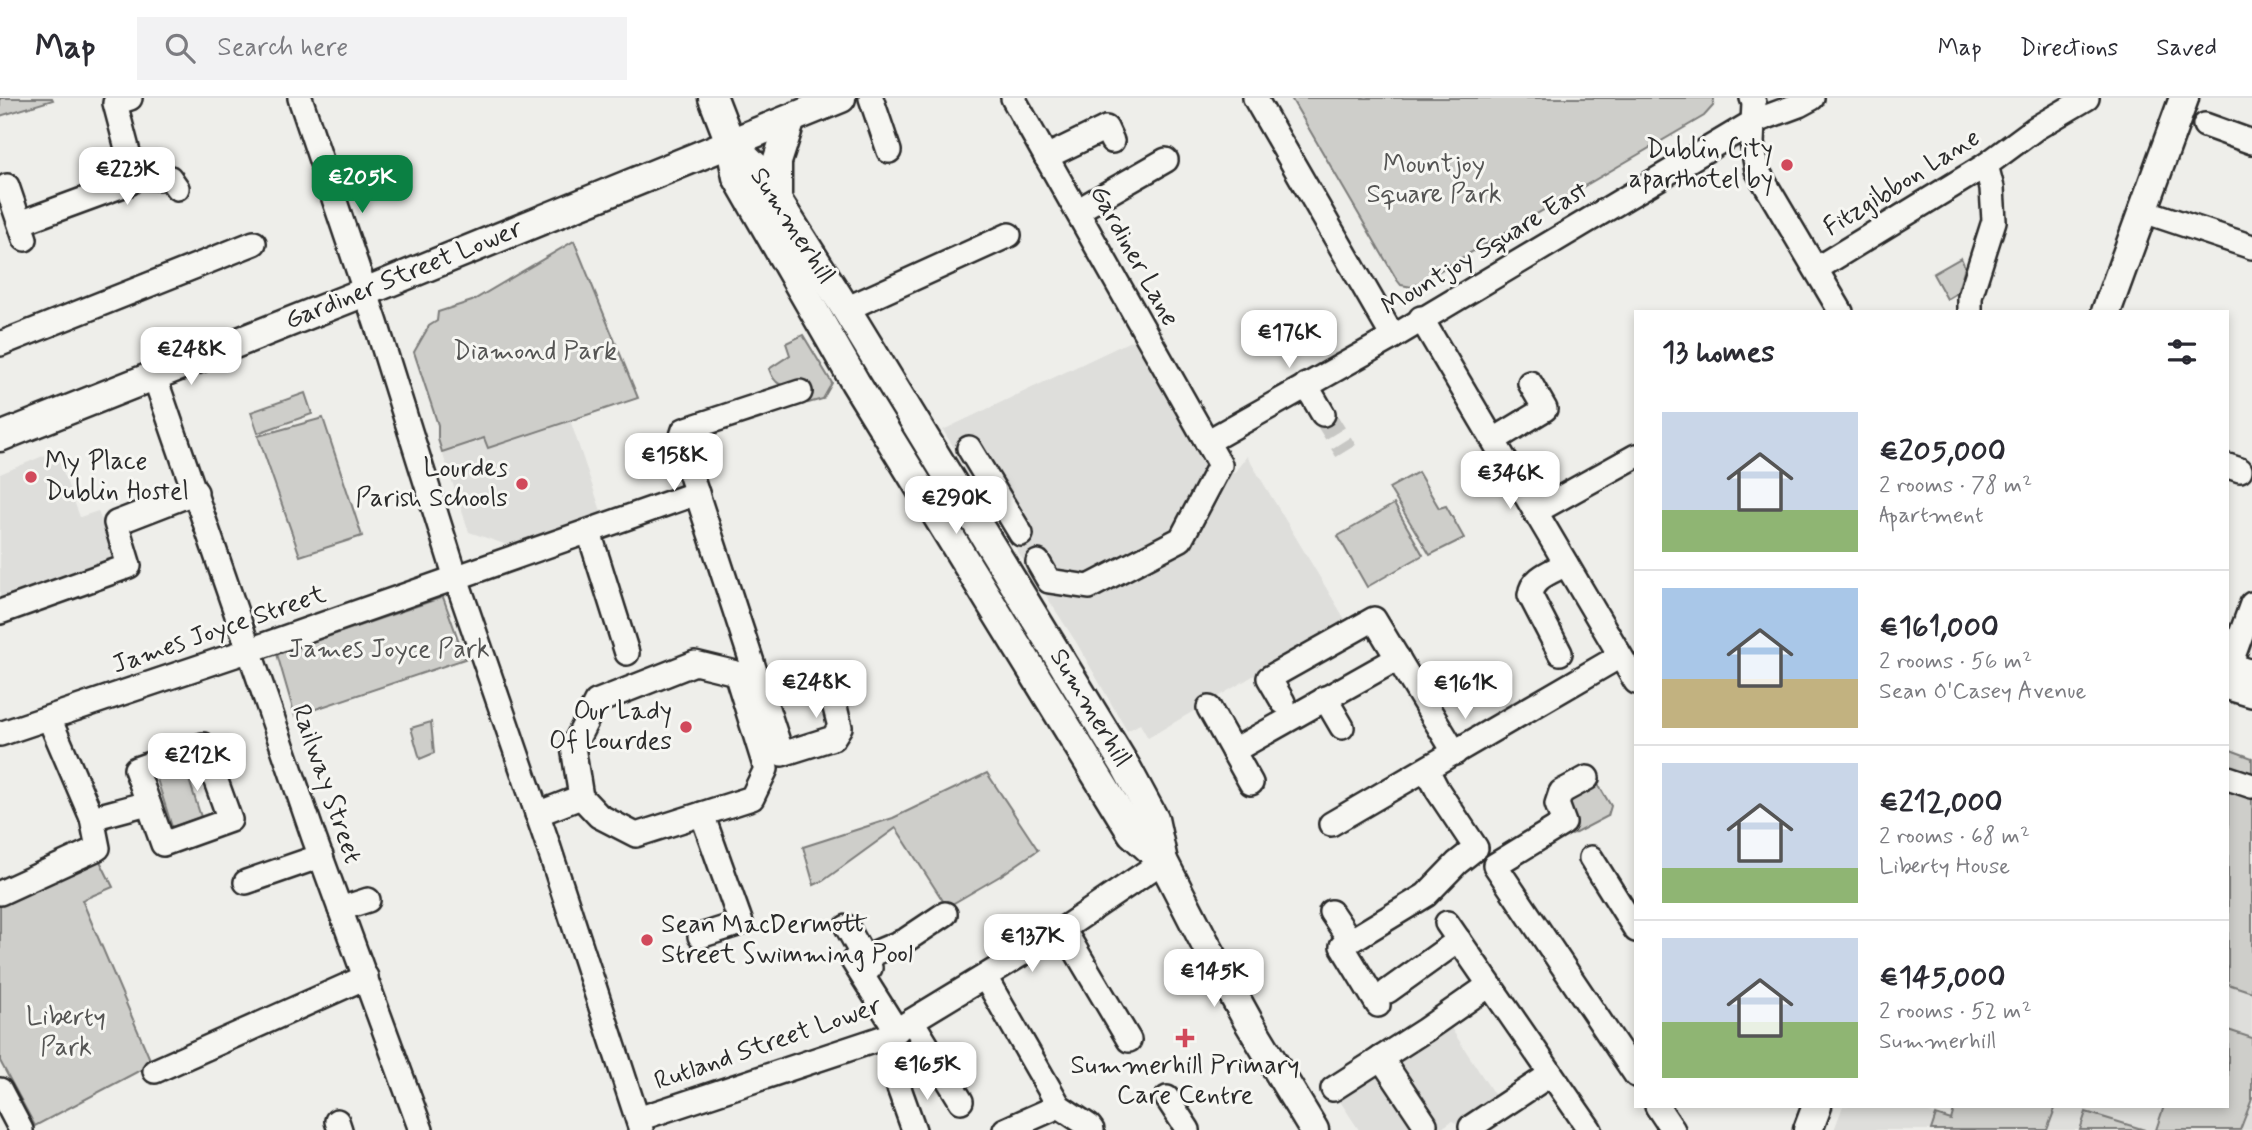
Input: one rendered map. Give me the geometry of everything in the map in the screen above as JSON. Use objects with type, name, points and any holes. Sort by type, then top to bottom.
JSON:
[{"type":"main road","points":[[713,98],[730,142]]},
{"type":"main road","name":"Gardiner Street Lower","points":[[0,437],[841,98]]},
{"type":"main road","points":[[2107,310],[2184,98]]},
{"type":"main road","points":[[777,200],[777,162],[791,119]]},
{"type":"main road","name":"Summerhill","points":[[730,142],[756,167],[846,309],[1138,789],[1154,819],[1163,861],[1248,1021],[1314,1130]]},
{"type":"main road","name":"Summerhill","points":[[730,142],[737,177],[855,382],[1132,833],[1163,861]]},
{"type":"main road","points":[[1808,1130],[1816,1108]]},
{"type":"street","points":[[300,98],[456,578],[640,1125]]},
{"type":"street","points":[[871,98],[889,151]]},
{"type":"street","name":"Gardiner Lane","points":[[1013,98],[1220,465],[1181,539],[1089,587],[1049,581],[1038,562]]},
{"type":"street","points":[[1255,98],[1392,337]]},
{"type":"street","points":[[1752,98],[1752,143],[1757,170],[1840,310]]},
{"type":"street","name":"Mountjoy Square East","points":[[1207,442],[1392,337],[1753,122],[1799,106],[1812,98]]},
{"type":"street","name":"Fitzgibbon Lane","points":[[1816,269],[1986,165],[2036,128],[2087,98]]},
{"type":"street","points":[[7,186],[22,231],[130,183],[133,171],[118,100]]},
{"type":"street","points":[[2205,125],[2252,142]]},
{"type":"street","points":[[1046,157],[1106,128],[1112,141]]},
{"type":"street","points":[[1077,211],[1166,160]]},
{"type":"street","points":[[1970,310],[1970,297],[1994,221],[1992,188],[1986,165]]},
{"type":"street","points":[[133,177],[170,178],[177,188]]},
{"type":"street","points":[[2141,210],[2252,247]]},
{"type":"street","points":[[846,309],[1009,235]]},
{"type":"street","points":[[0,344],[254,243]]},
{"type":"street","points":[[1421,318],[1634,679]]},
{"type":"street","name":"Railway Street","points":[[154,375],[321,856],[421,1130]]},
{"type":"street","points":[[1494,440],[1545,409],[1530,383]]},
{"type":"street","points":[[1306,385],[1323,414]]},
{"type":"street","points":[[762,691],[680,442],[684,430],[800,392]]},
{"type":"street","points":[[970,448],[1021,534]]},
{"type":"street","points":[[1535,512],[1634,458]]},
{"type":"street","points":[[0,612],[129,566],[116,523],[196,492]]},
{"type":"street","name":"James Joyce Street","points":[[0,734],[250,650],[697,493]]},
{"type":"street","points":[[589,532],[627,653]]},
{"type":"street","points":[[1560,653],[1530,594],[1530,589],[1535,580],[1566,564]]},
{"type":"street","points":[[2252,604],[2234,676],[2252,672]]},
{"type":"street","points":[[1283,702],[1269,678],[1374,619],[1455,753]]},
{"type":"street","points":[[1331,824],[1620,656]]},
{"type":"street","points":[[1233,751],[1398,658]]},
{"type":"street","points":[[695,663],[736,673],[766,769],[752,798],[636,835],[599,816],[581,797],[573,747],[596,702],[695,663]]},
{"type":"street","points":[[1325,698],[1342,727]]},
{"type":"street","points":[[1209,708],[1249,781]]},
{"type":"street","points":[[0,893],[98,848],[92,818],[49,718]]},
{"type":"street","points":[[203,745],[230,820],[163,844],[148,803],[136,769],[203,745]]},
{"type":"street","points":[[1427,770],[1476,848],[1426,895],[1342,946],[1383,998],[1453,932],[1590,1130]]},
{"type":"street","points":[[1587,778],[1561,792],[1557,804],[1564,823],[1496,865],[1634,1071]]},
{"type":"street","points":[[2229,778],[2252,786]]},
{"type":"street","points":[[537,814],[581,797]]},
{"type":"street","points":[[92,818],[148,803]]},
{"type":"street","points":[[700,936],[741,923],[702,814]]},
{"type":"street","points":[[246,882],[321,856]]},
{"type":"street","points":[[1591,858],[1634,927]]},
{"type":"street","name":"Rutland Street Lower","points":[[640,1125],[875,1042],[1062,929],[1163,861]]},
{"type":"street","points":[[340,909],[368,900]]},
{"type":"street","points":[[1331,912],[1350,940]]},
{"type":"street","points":[[859,959],[906,940],[945,914]]},
{"type":"street","points":[[847,927],[867,983],[904,1026],[961,1101]]},
{"type":"street","points":[[1062,929],[1129,1040]]},
{"type":"street","points":[[155,1071],[366,977]]},
{"type":"street","points":[[985,977],[1059,1106],[1092,1130]]},
{"type":"street","points":[[1333,1088],[1488,986]]},
{"type":"street","points":[[1381,1058],[1424,1124]]},
{"type":"street","points":[[1471,1127],[1550,1074]]},
{"type":"street","points":[[899,1088],[914,1130]]},
{"type":"street","points":[[0,1090],[21,1130]]},
{"type":"street","points":[[1167,1098],[1188,1130]]},
{"type":"street","points":[[1005,1130],[1059,1106]]},
{"type":"street","points":[[1658,1108],[1673,1130]]},
{"type":"shaded area","points":[[1139,337],[1218,471],[1234,473],[1247,456],[1346,621],[1148,738],[1140,724],[1127,731],[1076,642],[943,430]]},
{"type":"shaded area","name":"Lourdes Parish Schools","points":[[570,420],[603,517],[513,547],[469,532],[442,452],[485,437],[489,448]]},
{"type":"shaded area","points":[[55,451],[80,517],[98,511],[117,564],[0,609],[0,474]]},
{"type":"shaded area","points":[[2229,984],[2252,992],[2252,1130],[1834,1130],[1842,1108],[1916,1108],[1950,1120],[1954,1108],[2229,1108]]},
{"type":"shaded area","points":[[1418,1019],[1425,1030],[1449,1025],[1497,1099],[1458,1124],[1452,1121],[1439,1130],[1359,1130],[1326,1080]]},
{"type":"green space","points":[[0,98],[52,98],[53,100],[0,116]]},
{"type":"green space","name":"Mountjoy Square Park","points":[[1291,98],[1714,99],[1713,106],[1704,116],[1412,287],[1401,285],[1397,280]]},
{"type":"green space","name":"Diamond Park","points":[[574,241],[638,398],[488,448],[484,438],[442,452],[438,425],[414,352],[429,326],[437,321],[438,312],[472,301]]},
{"type":"green space","points":[[1961,258],[1965,267],[1957,293],[1947,299],[1933,274]]},
{"type":"green space","points":[[803,335],[832,383],[823,399],[808,403],[799,386],[780,384],[769,369],[790,355],[786,343]]},
{"type":"green space","points":[[305,393],[312,414],[258,433],[251,412]]},
{"type":"green space","points":[[323,418],[362,536],[300,556],[258,436]]},
{"type":"green space","points":[[1418,472],[1439,508],[1446,506],[1464,538],[1430,555],[1389,488]]},
{"type":"green space","points":[[1394,504],[1423,555],[1367,587],[1338,536]]},
{"type":"green space","name":"James Joyce Park","points":[[443,597],[465,659],[295,716],[277,654]]},
{"type":"green space","points":[[431,722],[434,753],[420,759],[411,728]]},
{"type":"green space","points":[[2229,749],[2252,758],[2252,992],[2229,984]]},
{"type":"green space","points":[[185,767],[201,817],[172,827],[156,776]]},
{"type":"green space","points":[[987,773],[1038,850],[1000,876],[947,907],[896,828],[814,885],[803,847],[893,818]]},
{"type":"green space","points":[[1596,781],[1611,806],[1608,816],[1572,835],[1567,827],[1567,797]]},
{"type":"green space","name":"Liberty Park","points":[[99,859],[113,887],[82,900],[152,1064],[35,1126],[0,1061],[0,906]]},
{"type":"green space","points":[[2229,1030],[2252,1038],[2252,1099],[2240,1130],[2156,1130],[2163,1108],[2229,1108]]},
{"type":"green space","points":[[1954,1108],[2055,1108],[2047,1130],[1931,1130],[1936,1115],[1951,1120]]},
{"type":"green space","points":[[2086,1112],[2145,1130],[2080,1130]]},
{"type":"tunnel","points":[[1323,414],[1346,451]]},
{"type":"place","name":"Dublin City aparthotel by","points":[[1787,165]]},
{"type":"place","name":"My Place Dublin Hostel","points":[[31,477]]},
{"type":"place","name":"Lourdes Parish Schools","points":[[522,484]]},
{"type":"place","name":"Our Lady Of Lourdes","points":[[686,727]]},
{"type":"place","name":"Sean MacDermott Street Swimming Pool","points":[[647,940]]},
{"type":"place","name":"Summerhill Primary Care Centre","points":[[1185,1038]]}]
